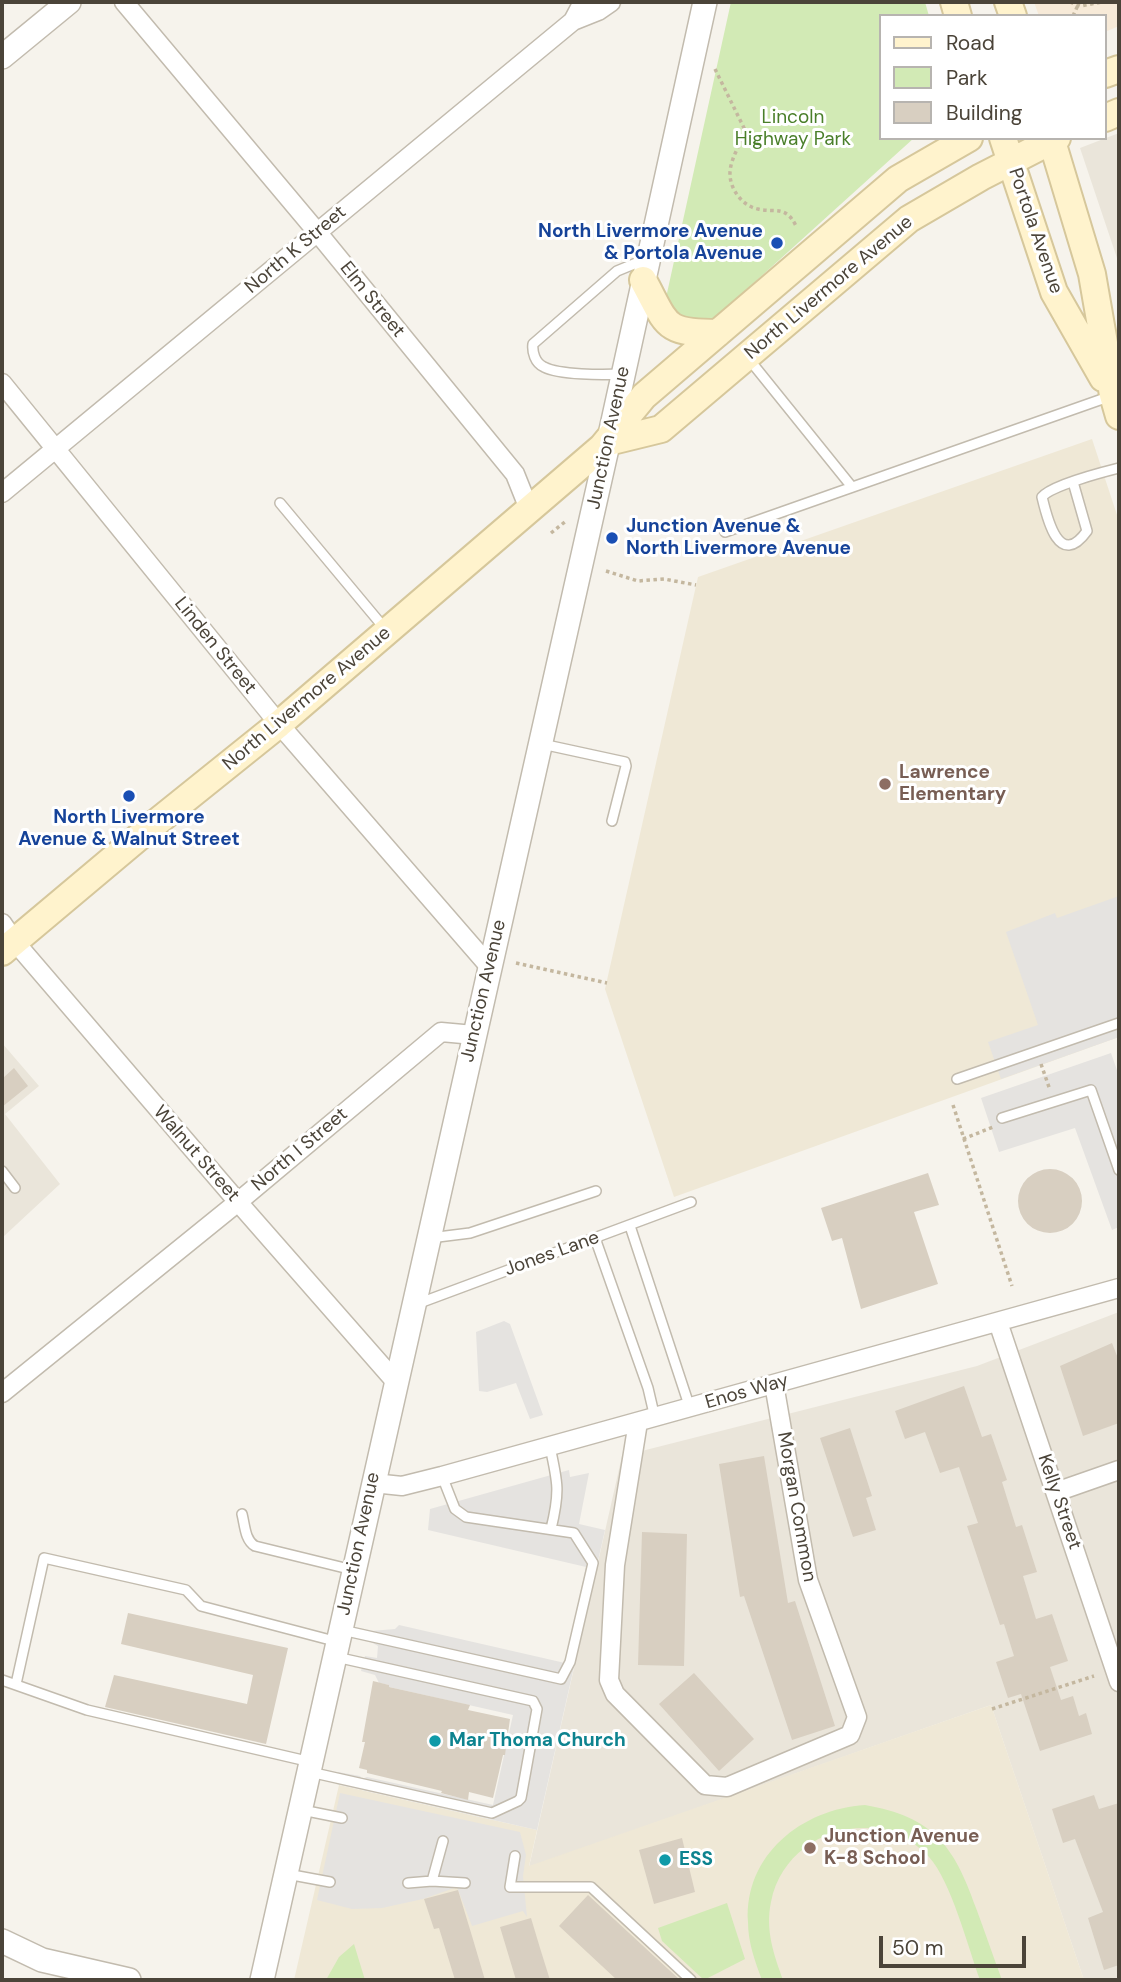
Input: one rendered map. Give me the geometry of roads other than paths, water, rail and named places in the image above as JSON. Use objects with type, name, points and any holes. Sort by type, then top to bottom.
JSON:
[{"type":"main road","name":"North Livermore Avenue","points":[[6,939],[279,724],[608,442],[644,396],[898,179],[966,140]]},
{"type":"main road","name":"North Livermore Avenue","points":[[608,442],[661,429],[909,219],[1007,150],[1049,140]]},
{"type":"main road","name":"Portola Avenue","points":[[1053,140],[1092,274],[1116,405]]},
{"type":"main road","name":"Portola Avenue","points":[[1007,150],[1054,292],[1116,405]]},
{"type":"main road","points":[[646,269],[664,319],[673,328],[687,333],[718,333]]},
{"type":"street","points":[[2,57],[69,2]]},
{"type":"street","name":"Elm Street","points":[[124,2],[515,474],[529,509]]},
{"type":"street","points":[[563,2],[573,21],[598,11],[611,2]]},
{"type":"street","name":"North K Street","points":[[2,493],[573,21],[583,2]]},
{"type":"street","name":"Junction Avenue","points":[[262,1980],[705,2]]},
{"type":"street","name":"Linden Street","points":[[2,383],[279,724],[489,967]]},
{"type":"street","name":"Walnut Street","points":[[6,939],[396,1381]]},
{"type":"street","name":"North I Street","points":[[2,1393],[442,1032],[474,1035]]},
{"type":"street","name":"Enos Way","points":[[373,1483],[402,1486],[442,1476],[1119,1288]]},
{"type":"street","name":"Kelly Street","points":[[998,1322],[1119,1682]]},
{"type":"street","name":"Morgan Common","points":[[647,1420],[614,1564],[608,1680],[615,1694],[705,1785],[727,1787],[850,1735],[857,1717],[808,1580],[774,1384]]},
{"type":"street","points":[[1056,1492],[1119,1470]]},
{"type":"street","points":[[2,1941],[42,1960],[129,1980]]},
{"type":"lane","points":[[623,374],[594,375],[544,368],[532,351],[533,344],[617,271],[646,269]]},
{"type":"lane","points":[[747,356],[852,487]]},
{"type":"lane","points":[[725,532],[852,487],[1116,405]]},
{"type":"lane","points":[[1073,482],[1087,531],[1080,540],[1071,545],[1063,544],[1055,537],[1042,497],[1045,492],[1073,482],[1119,468]]},
{"type":"lane","points":[[280,503],[387,631]]},
{"type":"lane","points":[[540,743],[625,762],[612,821]]},
{"type":"lane","points":[[957,1079],[1119,1023]]},
{"type":"lane","points":[[1002,1118],[1091,1090],[1119,1170]]},
{"type":"lane","points":[[2,1171],[15,1188]]},
{"type":"lane","points":[[428,1238],[470,1233],[596,1191]]},
{"type":"lane","name":"Jones Lane","points":[[412,1306],[691,1202]]},
{"type":"lane","points":[[629,1226],[690,1408]]},
{"type":"lane","points":[[595,1238],[648,1388],[647,1420]]},
{"type":"lane","points":[[550,1447],[558,1499],[551,1529]]},
{"type":"lane","points":[[337,1643],[561,1679],[570,1662],[593,1563],[574,1533],[466,1517],[455,1509],[442,1476]]},
{"type":"lane","points":[[242,1514],[247,1538],[255,1546],[353,1570]]},
{"type":"lane","points":[[2,1680],[87,1710],[492,1813],[521,1798],[537,1709],[533,1701],[201,1606],[186,1590],[44,1558],[16,1684]]},
{"type":"lane","points":[[300,1810],[342,1818]]},
{"type":"lane","points":[[432,1881],[443,1841]]},
{"type":"lane","points":[[515,1856],[510,1887],[591,1887],[691,1980]]},
{"type":"lane","points":[[286,1874],[330,1882]]},
{"type":"lane","points":[[408,1883],[465,1883]]},
{"type":"place","name":"North Livermore Avenue & Portola Avenue","points":[[777,243]]},
{"type":"place","name":"Junction Avenue & North Livermore Avenue","points":[[612,538]]},
{"type":"place","name":"Lawrence Elementary","points":[[885,784]]},
{"type":"place","name":"North Livermore Avenue & Walnut Street","points":[[129,796]]},
{"type":"place","name":"Mar Thoma Church","points":[[435,1741]]},
{"type":"place","name":"Junction Avenue K-8 School","points":[[810,1848]]},
{"type":"place","name":"ESS","points":[[665,1860]]},
{"type":"park label","name":"Lincoln Highway Park","points":[[793,129]]}]
